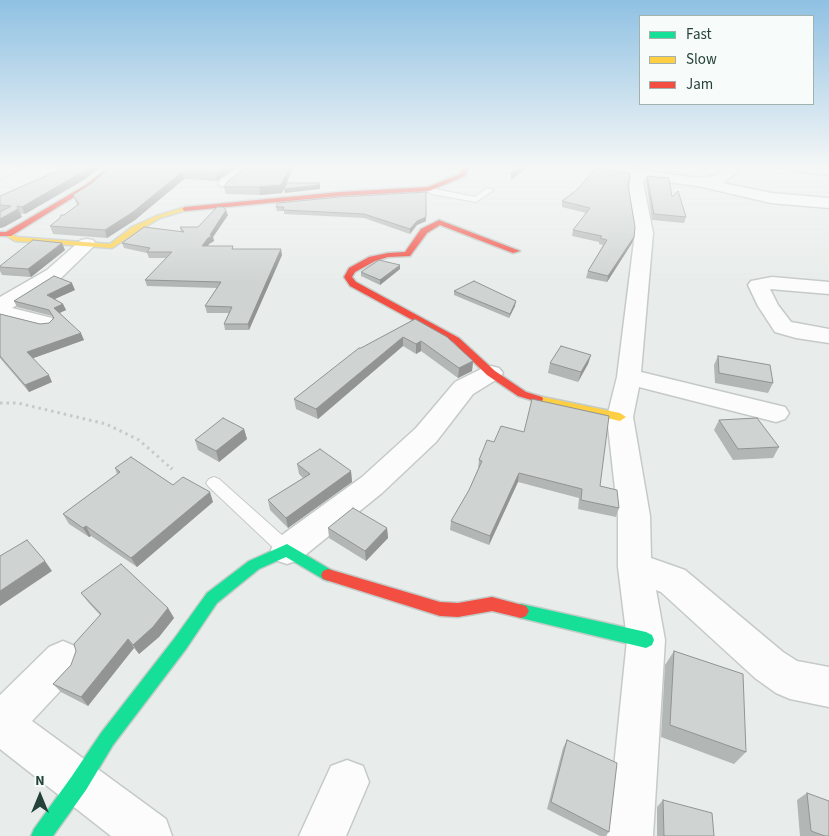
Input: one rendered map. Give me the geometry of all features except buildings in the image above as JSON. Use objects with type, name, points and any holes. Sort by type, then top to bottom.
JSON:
[{"type":"street","points":[[4,234],[55,205]]},
{"type":"street","points":[[4,234],[15,239],[112,246],[135,229],[158,217],[186,209],[227,205]]},
{"type":"street","points":[[630,836],[646,640],[635,567],[633,508],[620,417],[629,377],[644,233],[640,205]]},
{"type":"street","points":[[516,251],[439,222],[424,231],[407,254],[388,255],[372,259],[352,270],[348,277],[353,284],[456,340],[490,374],[522,394],[544,401],[620,417]]},
{"type":"street","points":[[0,306],[54,274],[87,244]]},
{"type":"street","points":[[829,288],[772,283],[758,285],[768,306],[783,327],[829,336]]},
{"type":"street","points":[[0,312],[44,323]]},
{"type":"street","points":[[41,836],[79,783],[107,739],[180,644],[212,598],[254,565],[287,550],[372,485],[426,435],[464,388],[490,374]]},
{"type":"street","points":[[629,377],[776,414]]},
{"type":"street","points":[[287,550],[327,575],[440,609],[458,610],[492,604],[646,640]]},
{"type":"street","points":[[635,567],[673,581],[768,665],[790,679],[829,686]]},
{"type":"street","points":[[63,660],[12,712],[6,726],[149,836]]},
{"type":"street","points":[[322,836],[347,782]]},
{"type":"lane","points":[[214,483],[287,550]]},
{"type":"path","points":[[0,403],[18,403],[106,424],[139,440],[172,469]]},
{"type":"traffic: fast","points":[[41,836],[79,783],[107,739],[180,644],[212,598],[254,565],[287,550],[328,575]]},
{"type":"traffic: fast","points":[[521,611],[646,640]]},
{"type":"traffic: slow","points":[[8,234],[15,239],[112,246],[135,229],[158,217],[185,209]]},
{"type":"traffic: slow","points":[[538,399],[620,417]]},
{"type":"traffic: jam","points":[[0,234],[8,234],[56,205]]},
{"type":"traffic: jam","points":[[185,209],[226,205]]},
{"type":"traffic: jam","points":[[516,251],[439,222],[424,231],[407,254],[388,255],[372,259],[352,270],[348,277],[353,284],[456,340],[491,373],[522,394],[538,399]]},
{"type":"traffic: jam","points":[[328,575],[440,609],[458,610],[492,604],[521,611]]}]
